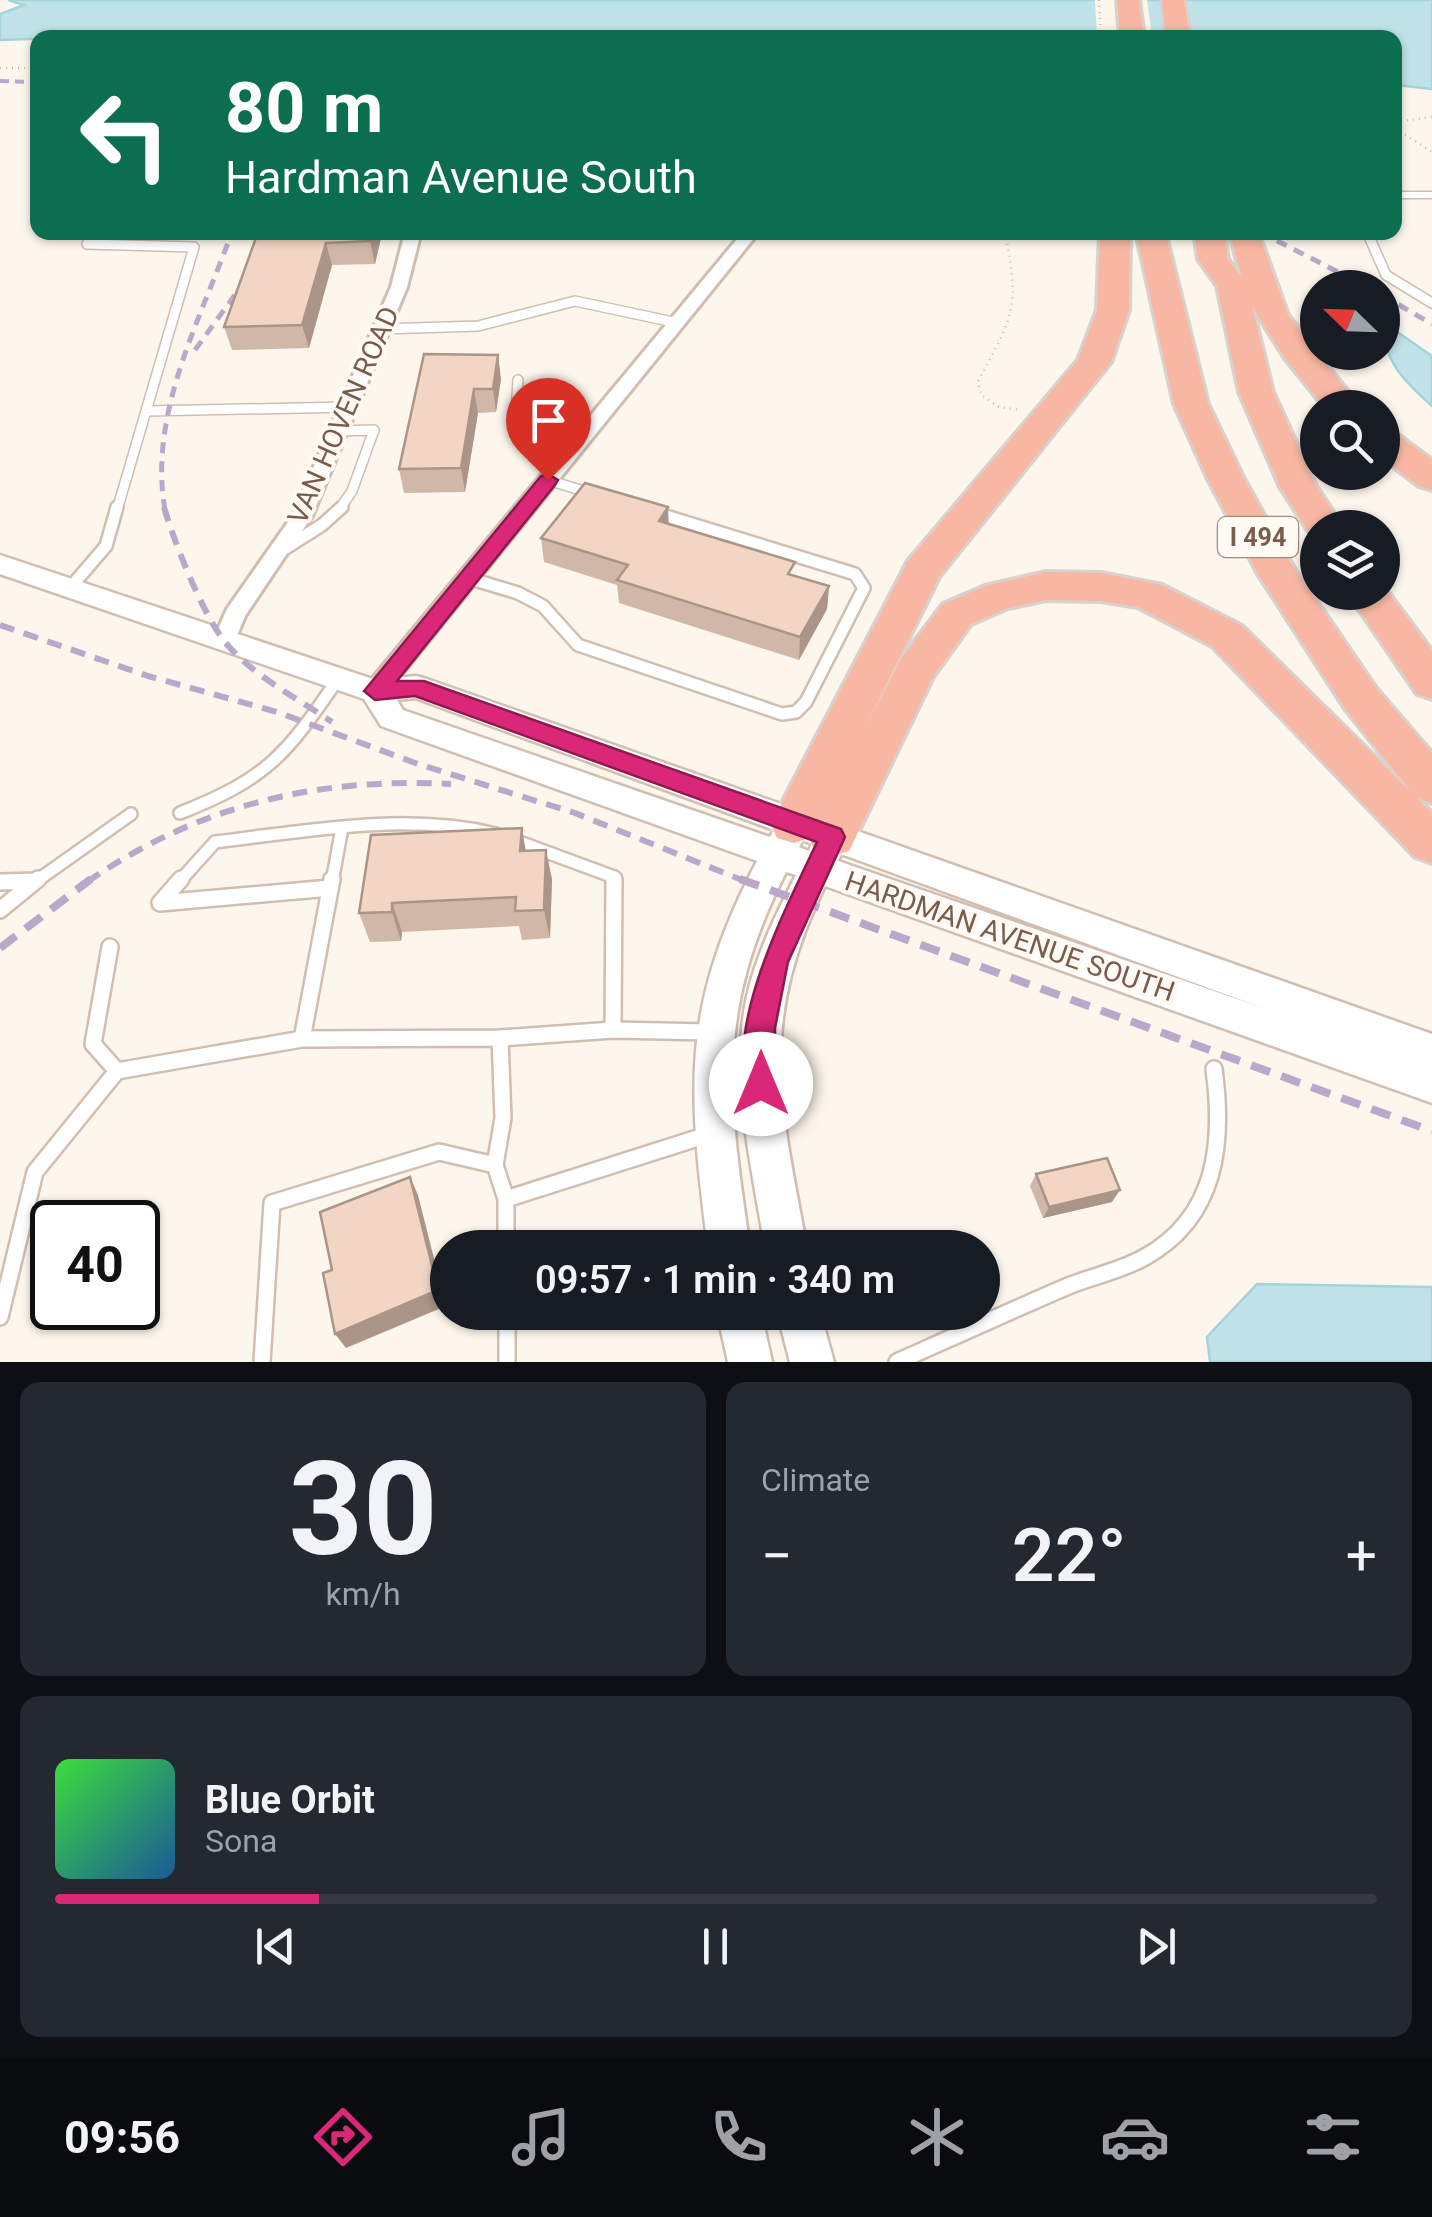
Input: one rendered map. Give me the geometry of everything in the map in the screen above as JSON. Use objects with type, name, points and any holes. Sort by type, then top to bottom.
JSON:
[{"type":"highway","points":[[1173,0],[1178,30]]},
{"type":"highway","points":[[1246,240],[1256,263],[1259,288],[1292,346],[1329,390]]},
{"type":"highway","points":[[805,845],[922,571],[1094,362],[1113,310],[1114,242]]},
{"type":"highway","name":"I 494","points":[[1152,243],[1192,404],[1226,478],[1278,574],[1361,700],[1432,785]]},
{"type":"highway","name":"I 494","points":[[1211,246],[1232,286],[1256,392],[1298,487],[1313,510]]},
{"type":"highway","points":[[1400,454],[1432,478]]},
{"type":"highway","points":[[805,845],[916,670],[957,614],[999,596],[1046,586],[1101,586],[1148,595],[1227,636],[1432,843]]},
{"type":"highway","points":[[1380,610],[1432,683]]},
{"type":"street","name":"VAN HOVEN ROAD","points":[[224,642],[235,614],[302,516],[399,288],[412,240]]},
{"type":"street","points":[[375,691],[745,240]]},
{"type":"street","name":"HARDMAN AVENUE SOUTH","points":[[0,564],[375,691],[392,718],[805,845],[1432,1052]]},
{"type":"street","points":[[727,1230],[716,1132],[716,1032],[722,986],[734,948],[805,845]]},
{"type":"street","points":[[783,1230],[762,1106],[760,1028],[805,845]]},
{"type":"street","name":"HARDMAN AVENUE SOUTH","points":[[805,845],[1432,1085]]},
{"type":"street","points":[[743,1330],[750,1362]]},
{"type":"street","points":[[803,1330],[812,1362]]},
{"type":"lane","points":[[1402,195],[1432,195]]},
{"type":"lane","points":[[70,588],[106,546],[194,247],[87,244],[89,240]]},
{"type":"lane","points":[[1370,240],[1386,274],[1432,303]]},
{"type":"lane","points":[[382,329],[478,326],[575,301],[678,323]]},
{"type":"lane","points":[[518,380],[514,434],[578,445]]},
{"type":"lane","points":[[146,411],[349,406]]},
{"type":"lane","points":[[277,553],[334,519],[352,498],[374,430],[339,431]]},
{"type":"lane","points":[[548,480],[604,497]]},
{"type":"lane","points":[[468,578],[537,599],[559,615],[578,645],[782,714],[796,712],[806,702],[864,588],[855,574],[641,508]]},
{"type":"lane","points":[[180,813],[237,790],[261,774],[315,713],[338,679]]},
{"type":"lane","points":[[0,910],[131,814]]},
{"type":"lane","points":[[330,888],[160,902],[215,842],[342,828],[471,825],[614,876],[613,1030]]},
{"type":"lane","points":[[302,1039],[342,828]]},
{"type":"lane","points":[[0,882],[35,881]]},
{"type":"lane","points":[[110,948],[93,1044],[117,1071]]},
{"type":"lane","points":[[0,1317],[36,1172],[117,1071],[302,1039],[500,1038],[613,1030],[716,1032]]},
{"type":"lane","points":[[500,1038],[504,1118],[494,1165],[506,1200],[506,1230]]},
{"type":"lane","points":[[897,1362],[1077,1283],[1147,1257],[1183,1230],[1202,1205],[1216,1170],[1220,1126],[1214,1069]]},
{"type":"lane","points":[[506,1200],[716,1132]]},
{"type":"lane","points":[[262,1362],[272,1203],[439,1152],[494,1165]]},
{"type":"lane","points":[[507,1330],[508,1362]]},
{"type":"path","points":[[1099,0],[1101,30]]},
{"type":"path","points":[[0,68],[30,68]]},
{"type":"path","points":[[1402,121],[1432,119]]},
{"type":"path","points":[[1402,133],[1432,152]]},
{"type":"path","points":[[1007,240],[1014,276],[1012,321],[978,382],[981,395],[999,407],[1030,408]]},
{"type":"water","points":[[8,0],[1432,0],[1432,89],[1402,86],[1402,30],[30,30],[30,39],[0,40],[0,14],[24,5]]},
{"type":"water","points":[[1400,334],[1432,356],[1432,406],[1398,370]]},
{"type":"water","points":[[1257,1284],[1432,1287],[1432,1362],[1210,1362],[1207,1337]]},
{"type":"pier","points":[[1095,0],[1147,0],[1151,30],[1097,30]]},
{"type":"building","points":[[255,240],[370,240],[326,243],[302,325],[224,327]]},
{"type":"building","points":[[424,354],[498,355],[493,389],[474,389],[461,468],[399,469]]},
{"type":"building","points":[[585,483],[668,507],[659,521],[795,562],[788,574],[829,586],[800,637],[617,580],[628,565],[541,538]]},
{"type":"building","points":[[522,828],[520,851],[546,850],[544,910],[515,911],[516,897],[392,903],[392,912],[359,913],[371,835]]},
{"type":"building","points":[[1107,1158],[1120,1190],[1049,1207],[1036,1174]]},
{"type":"building","points":[[410,1177],[430,1258],[430,1293],[335,1334],[323,1273],[332,1270],[320,1212]]},
{"type":"railway","points":[[0,81],[30,82]]},
{"type":"railway","points":[[165,510],[162,474],[170,403],[229,240]]},
{"type":"railway","points":[[195,350],[245,281],[260,240]]},
{"type":"railway","points":[[1276,240],[1334,270]]},
{"type":"railway","points":[[1400,305],[1432,324]]},
{"type":"railway","points":[[165,510],[190,578],[225,642],[262,676],[332,722]]},
{"type":"railway","points":[[0,625],[148,676],[277,712],[418,764],[575,813],[747,882]]},
{"type":"railway","points":[[87,882],[172,833],[261,801],[354,786],[451,784]]},
{"type":"railway","points":[[87,882],[91,879]]},
{"type":"railway","points":[[740,879],[1432,1131]]},
{"type":"railway","points":[[0,948],[87,882]]},
{"type":"route","points":[[548,480],[375,691],[416,688],[832,837],[774,962],[760,1028],[761,1084]]}]
